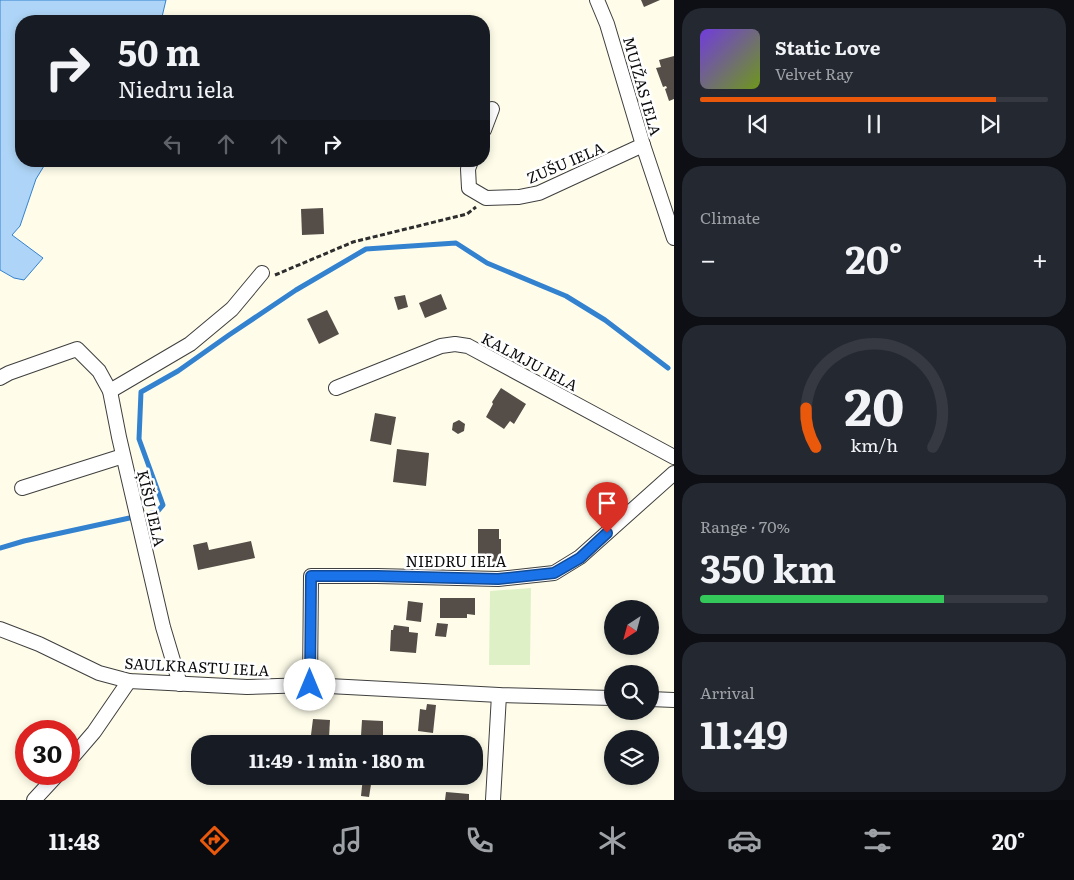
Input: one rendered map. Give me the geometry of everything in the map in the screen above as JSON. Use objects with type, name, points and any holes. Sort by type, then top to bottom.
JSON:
[{"type":"street","name":"MUIŽAS IELA","points":[[597,0],[607,24],[643,145],[674,238]]},
{"type":"street","points":[[490,114],[492,109]]},
{"type":"street","name":"ZUŠU IELA","points":[[486,198],[539,194],[643,145]]},
{"type":"street","points":[[469,167],[469,188],[486,198]]},
{"type":"street","points":[[110,391],[190,344],[232,309],[262,273]]},
{"type":"street","name":"KALMJU IELA","points":[[336,388],[441,346],[455,344],[468,346],[674,457]]},
{"type":"street","name":"ĶĪŠU IELA","points":[[0,378],[9,373],[77,349],[99,371],[110,391],[123,456],[163,627],[180,684]]},
{"type":"street","points":[[22,488],[123,456]]},
{"type":"street","name":"NIEDRU IELA","points":[[310,685],[311,576],[498,579],[554,573],[580,558],[674,473]]},
{"type":"street","name":"SAULKRASTU IELA","points":[[0,629],[39,644],[99,673],[129,681],[247,687],[310,685],[499,695],[604,698]]},
{"type":"street","points":[[80,748],[94,732],[129,681]]},
{"type":"street","points":[[493,800],[499,695]]},
{"type":"street","points":[[659,699],[674,700]]},
{"type":"street","points":[[34,800],[48,785]]},
{"type":"path","points":[[262,273],[271,276],[353,242],[467,214],[486,198]]},
{"type":"green space","points":[[531,588],[530,665],[489,665],[490,591]]},
{"type":"water","points":[[0,0],[166,0],[162,15],[15,15],[15,167],[43,167],[36,179],[20,226],[12,235],[43,258],[24,280],[14,278],[0,270]]},
{"type":"building","points":[[641,0],[660,0],[644,7]]},
{"type":"building","points":[[674,56],[674,99],[669,101],[665,89],[667,88],[666,86],[663,87],[656,68],[661,67],[659,60]]},
{"type":"building","points":[[323,208],[324,234],[302,235],[301,209]]},
{"type":"building","points":[[441,294],[447,309],[425,318],[419,303]]},
{"type":"building","points":[[405,295],[408,307],[398,310],[394,297]]},
{"type":"building","points":[[327,310],[339,334],[319,344],[307,319]]},
{"type":"building","points":[[501,388],[526,404],[514,424],[510,421],[504,429],[486,417],[493,404],[492,402]]},
{"type":"building","points":[[375,413],[396,417],[391,445],[370,441]]},
{"type":"building","points":[[459,420],[465,424],[464,431],[458,434],[452,430],[453,423]]},
{"type":"building","points":[[397,449],[429,453],[426,486],[393,482]]},
{"type":"building","points":[[478,529],[499,529],[501,565],[478,565]]},
{"type":"building","points":[[251,541],[255,558],[198,570],[193,545],[207,542],[209,550]]},
{"type":"building","points":[[440,598],[475,598],[475,615],[467,614],[467,618],[440,618]]},
{"type":"building","points":[[408,601],[423,603],[421,622],[406,620]]},
{"type":"building","points":[[437,623],[448,624],[446,637],[435,636]]},
{"type":"building","points":[[394,625],[409,627],[409,632],[418,633],[416,653],[390,651],[391,630],[393,630]]},
{"type":"building","points":[[427,704],[436,705],[433,733],[418,731],[420,709],[426,710]]},
{"type":"building","points":[[313,719],[330,720],[329,735],[311,735]]},
{"type":"building","points":[[362,720],[383,721],[383,735],[361,735]]},
{"type":"building","points":[[362,785],[371,785],[369,797],[361,796]]},
{"type":"building","points":[[446,792],[469,794],[469,800],[445,800]]},
{"type":"waterway","points":[[0,548],[157,512],[163,505],[139,439],[141,392],[178,371],[296,290],[366,249],[456,243],[487,263],[566,296],[605,320],[668,368]]},
{"type":"route","points":[[310,685],[311,576],[498,579],[554,573],[580,558],[607,533]]}]
